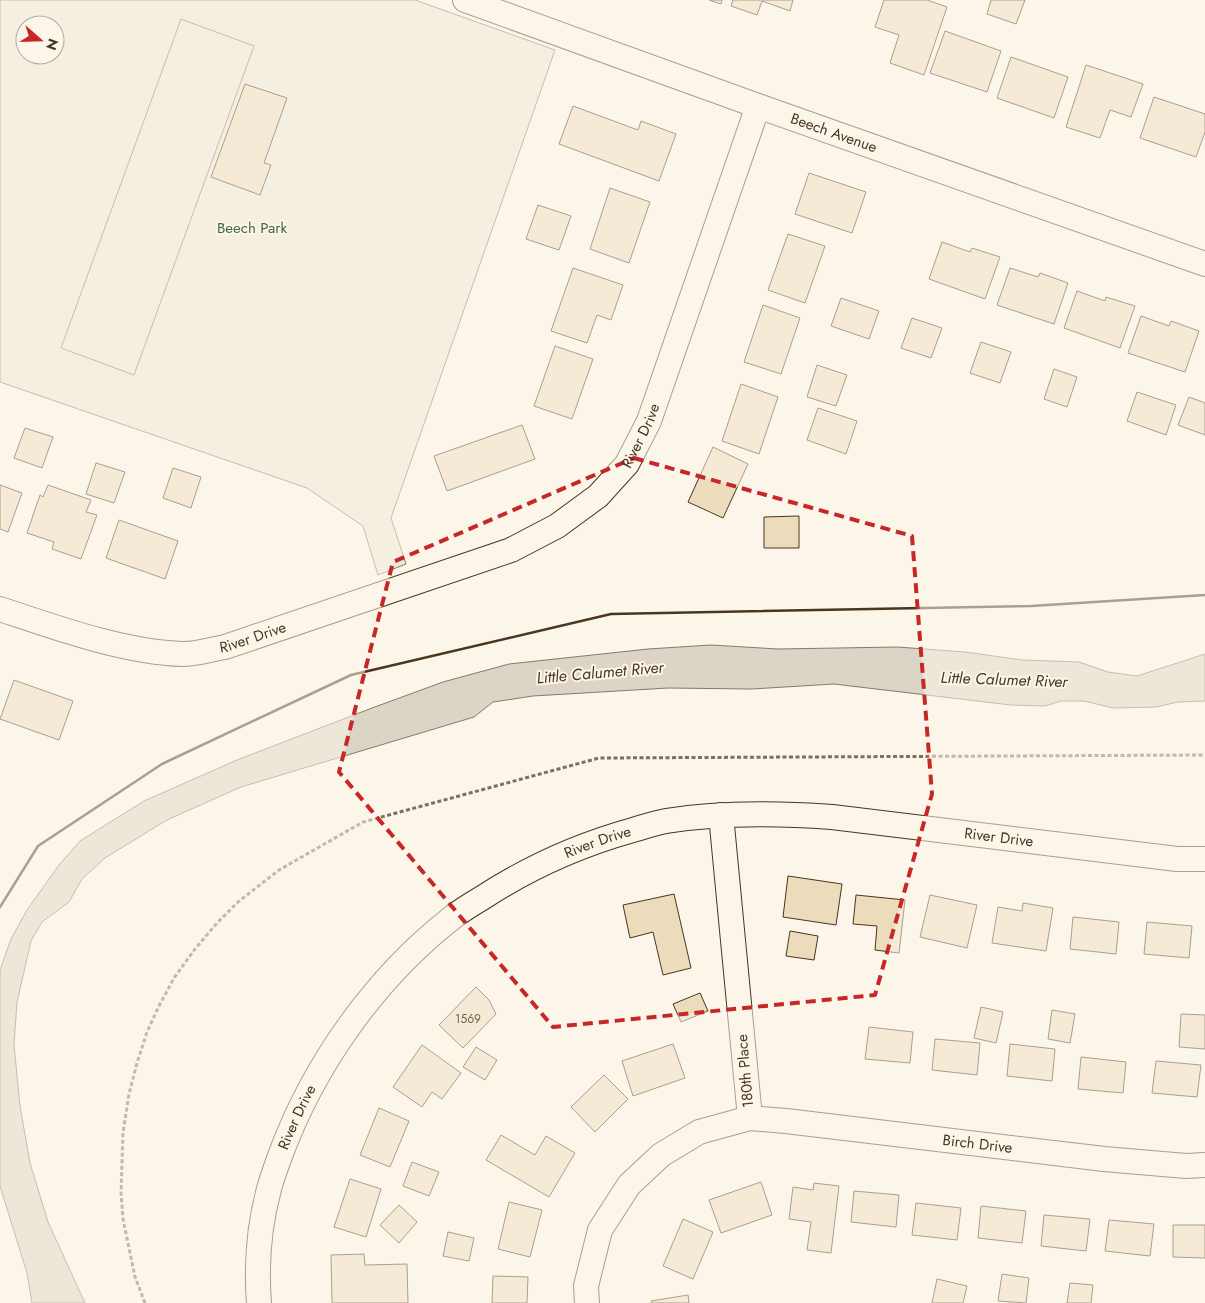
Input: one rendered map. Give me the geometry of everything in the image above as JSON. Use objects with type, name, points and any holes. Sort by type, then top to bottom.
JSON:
[{"type":"street","name":"Beech Avenue","points":[[465,0],[1205,264]]},
{"type":"street","name":"River Drive","points":[[0,609],[95,638],[141,649],[184,654],[225,647],[511,550],[557,526],[598,496],[627,464],[649,422],[758,106]]},
{"type":"street","name":"River Drive","points":[[259,1303],[260,1236],[269,1188],[292,1123],[320,1070],[361,1009],[407,958],[453,916],[506,883],[567,852],[615,835],[664,821],[721,815],[775,813],[832,817],[1177,859],[1205,859]]},
{"type":"street","name":"180th Place","points":[[587,1303],[586,1286],[600,1230],[628,1185],[661,1155],[699,1132],[750,1118],[721,815]]},
{"type":"street","name":"Birch Drive","points":[[750,1118],[786,1120],[1104,1158],[1186,1166],[1205,1165]]},
{"type":"highlighted area","points":[[634,458],[912,536],[932,794],[875,995],[553,1027],[339,772],[393,562]]},
{"type":"green space","name":"Beech Park","points":[[0,0],[415,0],[555,50],[391,518],[406,564],[378,575],[363,526],[307,488],[0,382]]},
{"type":"shaded area","points":[[181,19],[254,46],[134,375],[61,348]]},
{"type":"water","name":"Little Calumet River","points":[[711,645],[778,649],[897,647],[965,652],[1022,660],[1079,662],[1108,672],[1137,676],[1205,654],[1205,701],[1178,702],[1156,707],[1113,708],[1084,701],[1061,701],[1045,706],[1011,705],[834,684],[752,689],[668,688],[533,696],[493,702],[474,717],[241,787],[167,820],[105,858],[82,879],[69,902],[42,922],[31,941],[17,1002],[14,1045],[20,1106],[30,1163],[48,1222],[85,1303],[32,1303],[27,1273],[0,1186],[0,970],[11,939],[27,910],[59,865],[80,841],[144,801],[237,760],[443,682],[509,664],[648,649]]},
{"type":"building","points":[[709,0],[722,0],[721,4]]},
{"type":"building","points":[[733,0],[793,0],[790,11],[762,1],[757,15],[731,6]]},
{"type":"building","points":[[884,0],[927,0],[947,7],[924,75],[890,63],[899,35],[875,27]]},
{"type":"building","points":[[991,0],[1025,0],[1016,24],[987,14]]},
{"type":"building","points":[[945,31],[1001,51],[987,92],[930,73]]},
{"type":"building","points":[[1011,57],[1068,77],[1054,118],[997,98]]},
{"type":"building","points":[[1086,65],[1143,84],[1131,117],[1110,110],[1100,138],[1066,127]]},
{"type":"building","points":[[245,84],[287,98],[264,163],[271,165],[260,195],[211,177]]},
{"type":"building","points":[[1154,97],[1205,114],[1205,132],[1196,157],[1140,138]]},
{"type":"building","points":[[573,106],[638,130],[641,121],[676,134],[659,181],[559,144]]},
{"type":"building","points":[[809,173],[866,192],[852,233],[795,214]]},
{"type":"building","points":[[610,188],[650,202],[629,263],[590,249]]},
{"type":"building","points":[[538,205],[571,216],[559,250],[526,239]]},
{"type":"building","points":[[788,234],[825,246],[805,303],[768,290]]},
{"type":"building","points":[[942,242],[970,252],[972,248],[1000,257],[985,299],[929,279]]},
{"type":"building","points":[[573,268],[623,285],[611,320],[597,315],[587,343],[551,331]]},
{"type":"building","points":[[1010,268],[1038,277],[1040,273],[1068,283],[1054,324],[997,305]]},
{"type":"building","points":[[1077,291],[1105,301],[1106,297],[1135,306],[1120,348],[1064,328]]},
{"type":"building","points":[[841,298],[879,311],[869,339],[831,326]]},
{"type":"building","points":[[763,305],[800,318],[781,374],[744,362]]},
{"type":"building","points":[[1141,316],[1169,326],[1171,321],[1199,331],[1185,372],[1128,353]]},
{"type":"building","points":[[912,318],[942,328],[931,358],[901,348]]},
{"type":"building","points":[[981,342],[1011,352],[1000,383],[970,373]]},
{"type":"building","points":[[555,346],[593,359],[572,419],[534,406]]},
{"type":"building","points":[[817,365],[847,375],[836,406],[807,397]]},
{"type":"building","points":[[1054,369],[1077,377],[1067,407],[1044,399]]},
{"type":"building","points":[[741,384],[778,397],[759,454],[722,441]]},
{"type":"building","points":[[1137,392],[1176,405],[1166,435],[1127,421]]},
{"type":"building","points":[[1189,397],[1205,403],[1205,435],[1178,425]]},
{"type":"building","points":[[818,408],[857,421],[846,454],[807,440]]},
{"type":"building","points":[[522,425],[535,459],[447,491],[434,456]]},
{"type":"building","points":[[25,428],[53,437],[42,468],[14,458]]},
{"type":"building","points":[[713,447],[748,464],[723,518],[688,502]]},
{"type":"building","points":[[96,463],[125,472],[114,503],[86,494]]},
{"type":"building","points":[[173,468],[201,477],[191,508],[163,498]]},
{"type":"building","points":[[0,485],[22,493],[8,532],[0,529]]},
{"type":"building","points":[[48,485],[91,500],[86,512],[97,515],[81,559],[52,549],[54,542],[27,533],[40,495],[43,497]]},
{"type":"building","points":[[799,516],[799,548],[764,548],[764,517]]},
{"type":"building","points":[[119,520],[178,541],[165,579],[106,558]]},
{"type":"building","points":[[14,680],[73,701],[59,740],[0,719]]},
{"type":"building","points":[[788,876],[842,884],[836,925],[783,917]]},
{"type":"building","points":[[674,894],[691,968],[663,975],[653,932],[630,938],[623,905]]},
{"type":"building","points":[[856,895],[905,900],[899,953],[875,950],[877,926],[853,924]]},
{"type":"building","points":[[930,895],[977,905],[967,948],[920,937]]},
{"type":"building","points":[[1023,903],[1053,908],[1046,951],[992,943],[998,907],[1022,911]]},
{"type":"building","points":[[1073,917],[1119,922],[1116,954],[1070,949]]},
{"type":"building","points":[[1147,922],[1192,926],[1189,958],[1144,954]]},
{"type":"building","points":[[790,931],[818,936],[814,960],[786,956]]},
{"type":"building","points":[[476,987],[489,1000],[496,1014],[463,1048],[439,1025]]},
{"type":"building","points":[[700,993],[708,1011],[681,1022],[673,1004]]},
{"type":"building","points":[[981,1007],[1003,1012],[996,1043],[974,1038]]},
{"type":"building","points":[[1052,1010],[1075,1014],[1070,1043],[1048,1039]]},
{"type":"building","points":[[1181,1014],[1205,1015],[1205,1049],[1179,1047]]},
{"type":"building","points":[[869,1027],[913,1032],[910,1063],[865,1059]]},
{"type":"building","points":[[935,1039],[980,1043],[977,1075],[932,1070]]},
{"type":"building","points":[[673,1044],[685,1078],[633,1096],[622,1061]]},
{"type":"building","points":[[1010,1044],[1055,1049],[1052,1081],[1007,1076]]},
{"type":"building","points":[[422,1045],[461,1073],[442,1099],[432,1092],[422,1107],[393,1087]]},
{"type":"building","points":[[476,1047],[497,1060],[485,1080],[463,1067]]},
{"type":"building","points":[[1081,1057],[1126,1062],[1123,1093],[1078,1089]]},
{"type":"building","points":[[1156,1061],[1201,1065],[1197,1097],[1152,1093]]},
{"type":"building","points":[[604,1075],[628,1099],[595,1132],[571,1107]]},
{"type":"building","points":[[379,1108],[409,1121],[390,1167],[360,1155]]},
{"type":"building","points":[[501,1135],[535,1155],[546,1136],[575,1153],[549,1197],[486,1160]]},
{"type":"building","points":[[412,1162],[439,1172],[429,1196],[403,1186]]},
{"type":"building","points":[[350,1179],[381,1189],[366,1237],[334,1227]]},
{"type":"building","points":[[761,1182],[772,1215],[721,1233],[709,1200]]},
{"type":"building","points":[[814,1183],[839,1186],[831,1253],[807,1250],[811,1222],[789,1219],[793,1187],[813,1190]]},
{"type":"building","points":[[854,1191],[899,1195],[896,1227],[851,1222]]},
{"type":"building","points":[[509,1202],[542,1210],[530,1257],[498,1249]]},
{"type":"building","points":[[916,1203],[961,1208],[957,1240],[912,1235]]},
{"type":"building","points":[[399,1205],[417,1222],[399,1243],[380,1225]]},
{"type":"building","points":[[981,1206],[1026,1211],[1022,1243],[978,1238]]},
{"type":"building","points":[[1044,1215],[1090,1219],[1086,1251],[1041,1246]]},
{"type":"building","points":[[683,1219],[713,1232],[693,1279],[663,1266]]},
{"type":"building","points":[[1109,1220],[1154,1224],[1150,1256],[1105,1251]]},
{"type":"building","points":[[1173,1225],[1205,1225],[1205,1258],[1173,1257]]},
{"type":"building","points":[[448,1232],[474,1238],[469,1261],[443,1256]]},
{"type":"building","points":[[364,1254],[365,1265],[407,1264],[408,1303],[332,1303],[331,1255]]},
{"type":"building","points":[[1002,1274],[1029,1278],[1026,1303],[998,1301]]},
{"type":"building","points":[[493,1276],[528,1277],[527,1303],[492,1303]]},
{"type":"building","points":[[937,1279],[967,1286],[963,1303],[932,1303]]},
{"type":"building","points":[[1070,1283],[1093,1285],[1091,1303],[1067,1303]]},
{"type":"building","points":[[688,1295],[689,1303],[652,1303],[651,1301]]},
{"type":"wall","points":[[0,907],[38,846],[162,764],[351,675],[611,614],[1031,606],[1205,595]]}]
